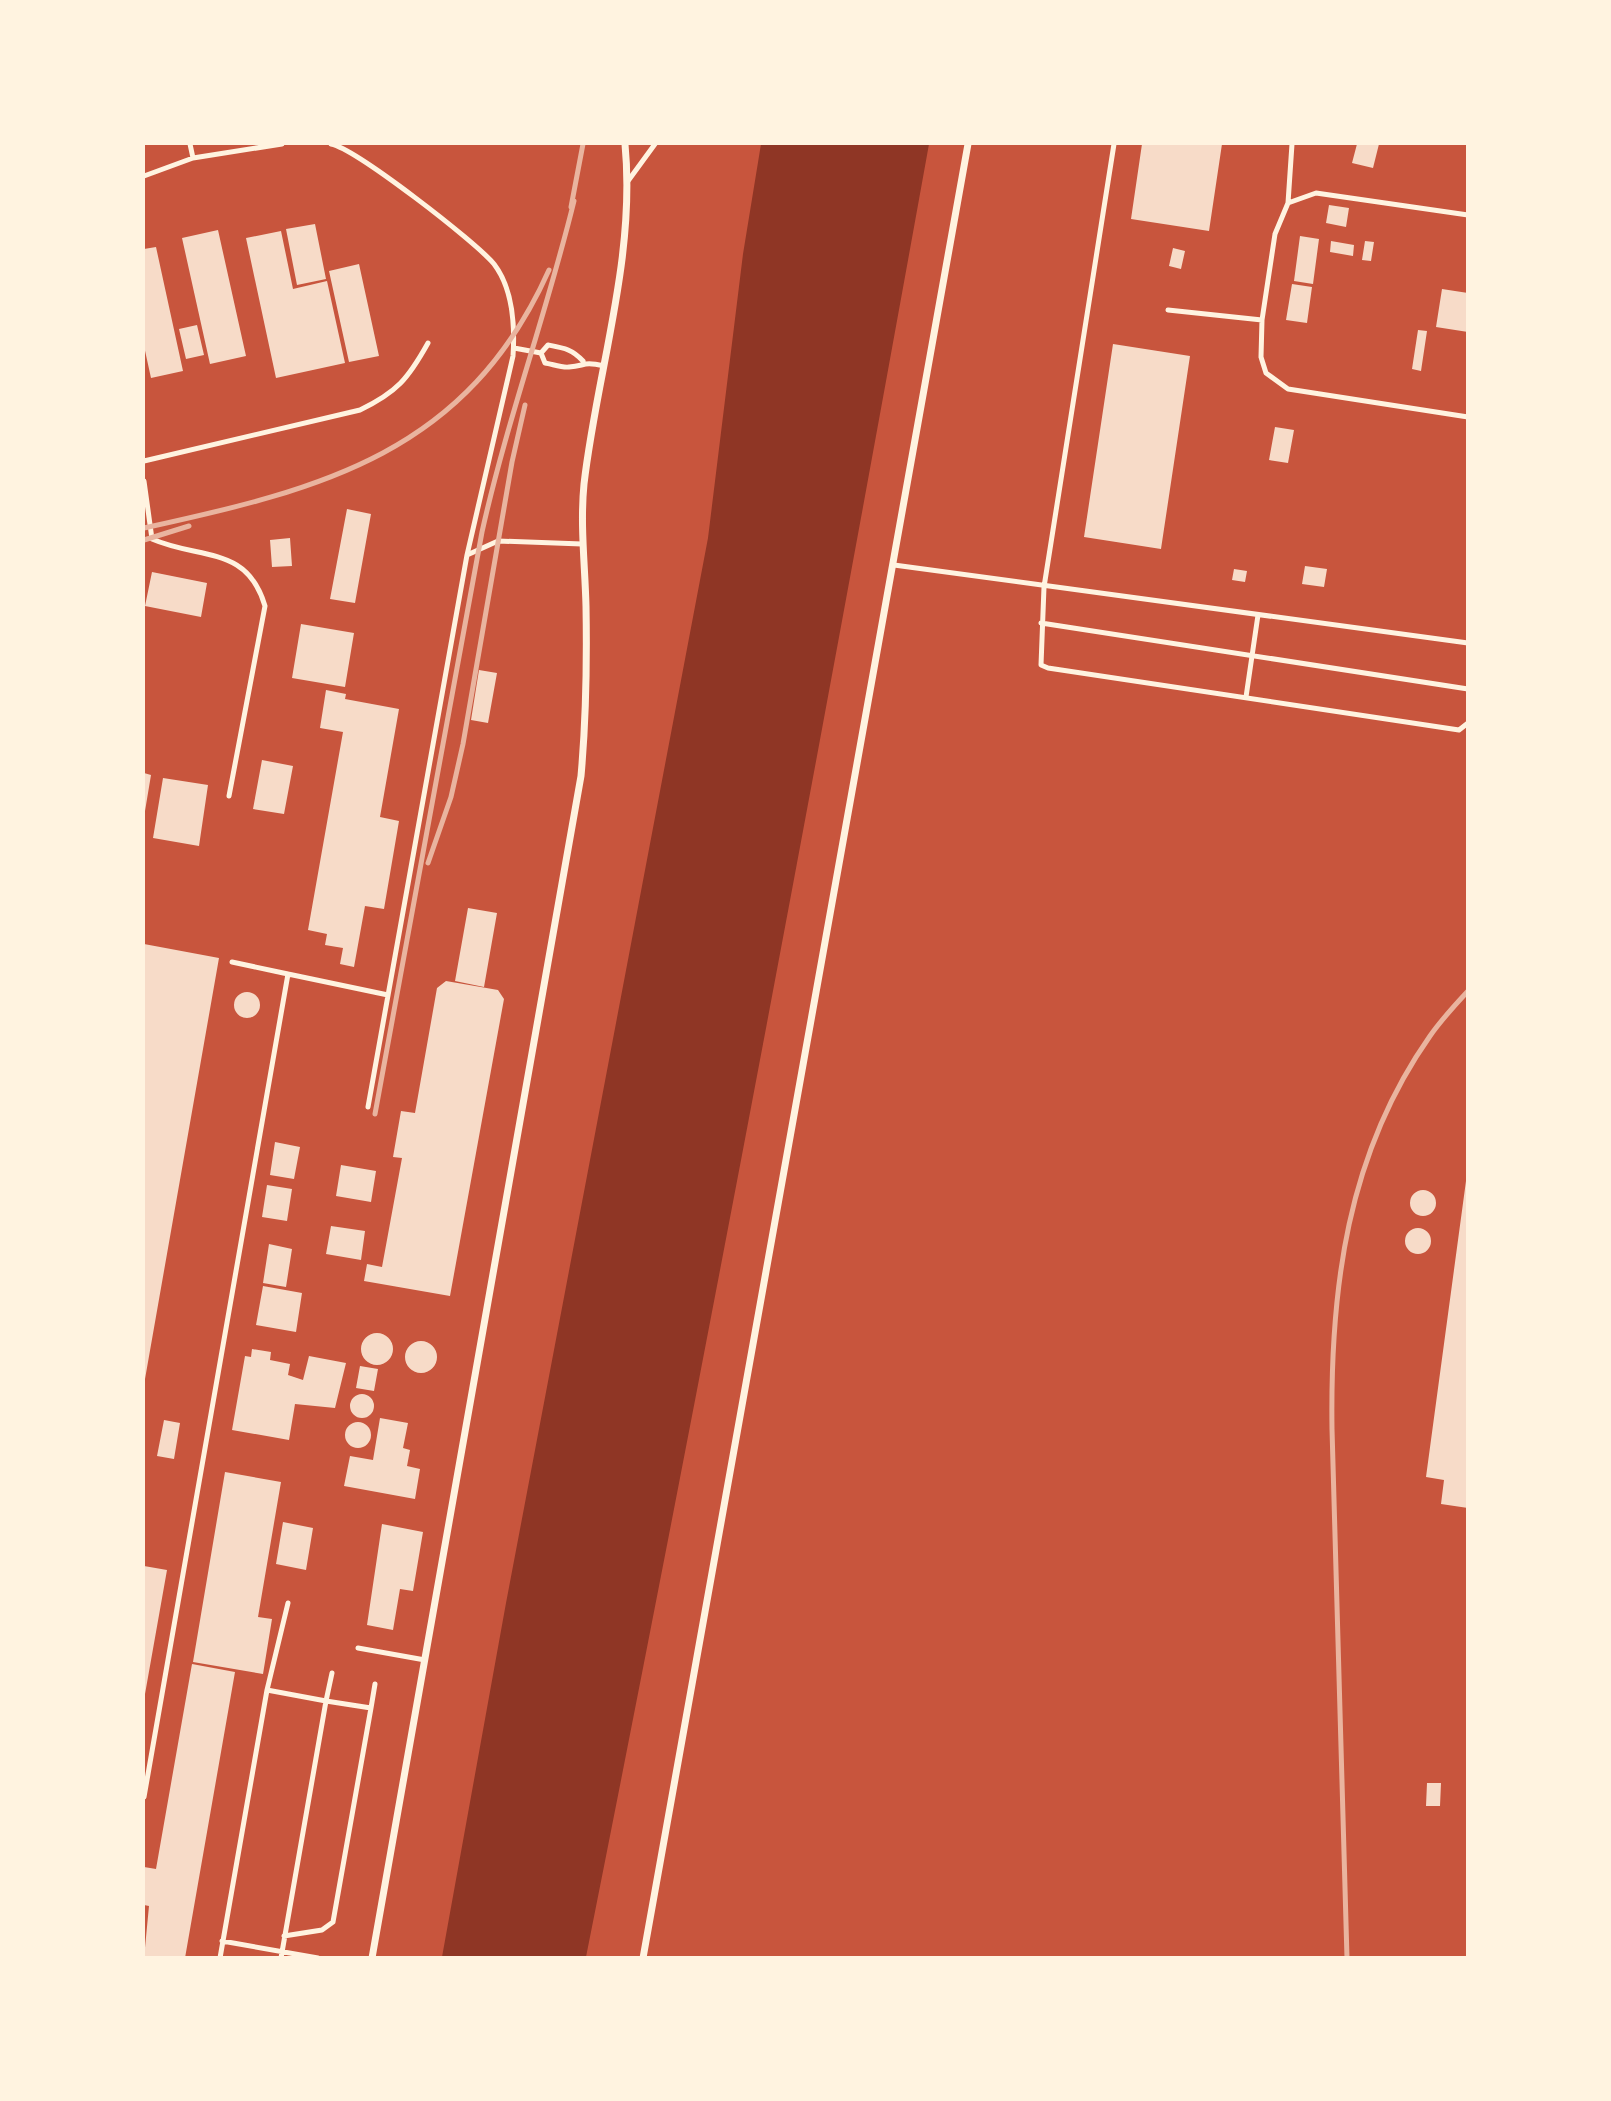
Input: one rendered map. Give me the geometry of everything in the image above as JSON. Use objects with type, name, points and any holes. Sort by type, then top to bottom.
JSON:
[{"type":"street","points":[[372,1958],[581,776],[585,729],[586,606],[582,544],[584,487],[626,235],[628,181],[625,144]]},
{"type":"street","points":[[643,1958],[968,144]]},
{"type":"lane","points":[[190,144],[193,158]]},
{"type":"lane","points":[[144,176],[193,158],[282,144]]},
{"type":"lane","points":[[331,144],[360,157],[494,264],[507,289],[515,329],[514,348],[467,555],[368,1107]]},
{"type":"lane","points":[[628,181],[655,144]]},
{"type":"lane","points":[[1114,144],[1044,587],[1039,661],[1048,668],[1459,730],[1468,723]]},
{"type":"lane","points":[[1292,144],[1288,203],[1275,234],[1262,320],[1261,357],[1266,373],[1288,389],[1468,417]]},
{"type":"lane","points":[[1288,203],[1316,193],[1468,215]]},
{"type":"lane","points":[[1168,310],[1262,320]]},
{"type":"lane","points":[[144,461],[360,410],[402,385],[428,343]]},
{"type":"lane","points":[[541,353],[548,345],[558,346],[572,349],[583,361],[604,366]]},
{"type":"lane","points":[[514,348],[541,353]]},
{"type":"lane","points":[[541,353],[545,363],[569,367],[583,361]]},
{"type":"lane","points":[[144,481],[152,538],[244,567],[259,585],[265,606],[229,796]]},
{"type":"lane","points":[[467,555],[498,541],[582,544]]},
{"type":"lane","points":[[894,565],[1468,643]]},
{"type":"lane","points":[[1245,697],[1258,615]]},
{"type":"lane","points":[[1041,623],[1468,689]]},
{"type":"lane","points":[[232,962],[388,995]]},
{"type":"lane","points":[[144,1797],[288,974]]},
{"type":"lane","points":[[219,1958],[267,1690],[288,1603]]},
{"type":"lane","points":[[358,1648],[425,1660]]},
{"type":"lane","points":[[281,1955],[332,1673]]},
{"type":"lane","points":[[285,1936],[322,1930],[333,1922],[375,1684]]},
{"type":"lane","points":[[267,1690],[371,1708]]},
{"type":"lane","points":[[222,1941],[281,1955],[318,1958]]},
{"type":"shaded area","points":[[761,144],[929,144],[762,1051],[586,1957],[442,1957],[506,1603],[708,538],[743,254]]},
{"type":"building","points":[[1142,144],[1222,144],[1209,231],[1131,219]]},
{"type":"building","points":[[1357,144],[1379,144],[1373,168],[1352,163]]},
{"type":"building","points":[[1329,205],[1349,208],[1346,227],[1326,223]]},
{"type":"building","points":[[315,224],[326,279],[297,285],[286,229]]},
{"type":"building","points":[[218,230],[246,356],[210,364],[182,238]]},
{"type":"building","points":[[281,231],[293,289],[327,281],[345,363],[276,378],[246,238]]},
{"type":"building","points":[[1300,236],[1319,239],[1313,284],[1294,281]]},
{"type":"building","points":[[1331,241],[1354,245],[1353,256],[1330,252]]},
{"type":"building","points":[[1365,241],[1374,242],[1371,261],[1362,260]]},
{"type":"building","points":[[156,247],[183,371],[151,378],[144,346],[144,249]]},
{"type":"building","points":[[1173,248],[1185,251],[1181,269],[1169,266]]},
{"type":"building","points":[[359,264],[379,356],[349,362],[329,271]]},
{"type":"building","points":[[1292,284],[1312,287],[1307,323],[1286,320]]},
{"type":"building","points":[[1442,289],[1468,293],[1468,332],[1436,327]]},
{"type":"building","points":[[197,325],[204,355],[186,359],[179,329]]},
{"type":"building","points":[[1418,330],[1427,331],[1421,371],[1412,369]]},
{"type":"building","points":[[1113,344],[1190,356],[1161,549],[1084,537]]},
{"type":"building","points":[[1275,427],[1294,430],[1288,463],[1269,460]]},
{"type":"building","points":[[347,509],[371,514],[355,603],[330,599]]},
{"type":"building","points":[[290,538],[292,566],[272,567],[270,540]]},
{"type":"building","points":[[1305,566],[1327,569],[1324,587],[1302,584]]},
{"type":"building","points":[[1234,569],[1247,571],[1245,582],[1232,580]]},
{"type":"building","points":[[152,572],[207,583],[201,617],[145,606]]},
{"type":"building","points":[[301,624],[354,633],[345,687],[292,678]]},
{"type":"building","points":[[479,670],[497,673],[488,723],[471,720]]},
{"type":"building","points":[[326,690],[346,694],[345,699],[399,709],[380,817],[399,821],[384,909],[365,906],[354,967],[340,964],[343,948],[325,945],[327,934],[308,930],[343,732],[320,728]]},
{"type":"building","points":[[262,760],[293,766],[284,814],[253,809]]},
{"type":"building","points":[[144,773],[151,775],[145,811],[144,811]]},
{"type":"building","points":[[163,778],[208,785],[199,846],[153,838]]},
{"type":"building","points":[[468,908],[497,913],[484,987],[455,981]]},
{"type":"building","points":[[144,944],[219,958],[145,1379],[144,1379]]},
{"type":"building","points":[[446,981],[498,990],[504,999],[450,1296],[364,1281],[367,1264],[382,1267],[402,1158],[393,1157],[401,1111],[415,1113],[437,988]]},
{"type":"building","points":[[247,992],[256,996],[260,1005],[256,1014],[247,1018],[238,1014],[234,1005],[238,996]]},
{"type":"building","points":[[275,1142],[300,1147],[294,1179],[270,1175]]},
{"type":"building","points":[[341,1165],[376,1171],[371,1202],[336,1196]]},
{"type":"building","points":[[1466,1181],[1468,1508],[1441,1504],[1444,1480],[1426,1477]]},
{"type":"building","points":[[267,1185],[292,1189],[287,1221],[262,1217]]},
{"type":"building","points":[[1423,1190],[1432,1194],[1436,1203],[1432,1212],[1423,1216],[1414,1212],[1410,1203],[1414,1194]]},
{"type":"building","points":[[331,1226],[365,1231],[361,1260],[326,1254]]},
{"type":"building","points":[[1418,1228],[1427,1232],[1431,1241],[1427,1250],[1418,1254],[1409,1250],[1405,1241],[1409,1232]]},
{"type":"building","points":[[269,1244],[292,1249],[286,1287],[263,1283]]},
{"type":"building","points":[[263,1286],[302,1293],[296,1332],[256,1325]]},
{"type":"building","points":[[377,1333],[388,1338],[393,1349],[388,1360],[377,1365],[366,1360],[361,1349],[366,1338]]},
{"type":"building","points":[[421,1341],[432,1346],[437,1357],[432,1368],[421,1373],[410,1368],[405,1357],[410,1346]]},
{"type":"building","points":[[252,1349],[271,1352],[270,1360],[290,1364],[288,1375],[303,1380],[309,1356],[346,1363],[335,1408],[295,1404],[289,1440],[232,1430],[245,1356],[251,1357]]},
{"type":"building","points":[[360,1366],[378,1369],[374,1391],[356,1388]]},
{"type":"building","points":[[362,1394],[373,1401],[374,1406],[367,1417],[362,1418],[351,1411],[350,1406],[357,1395]]},
{"type":"building","points":[[380,1418],[408,1423],[403,1448],[410,1450],[407,1466],[420,1469],[415,1499],[344,1486],[350,1456],[373,1460]]},
{"type":"building","points":[[164,1420],[180,1423],[174,1459],[157,1456]]},
{"type":"building","points":[[358,1422],[367,1426],[371,1435],[367,1444],[358,1448],[349,1444],[345,1435],[349,1426]]},
{"type":"building","points":[[225,1472],[281,1482],[258,1617],[272,1619],[263,1674],[193,1662]]},
{"type":"building","points":[[283,1522],[313,1528],[306,1570],[276,1564]]},
{"type":"building","points":[[382,1524],[423,1532],[413,1591],[400,1589],[393,1630],[367,1625]]},
{"type":"building","points":[[144,1566],[167,1570],[145,1694],[144,1694]]},
{"type":"building","points":[[192,1664],[235,1672],[185,1958],[144,1958],[149,1906],[144,1905],[144,1867],[156,1869]]},
{"type":"building","points":[[1427,1783],[1441,1783],[1440,1806],[1426,1806]]},
{"type":"railway","points":[[571,207],[583,144]]},
{"type":"railway","points":[[375,1114],[482,532],[574,201]]},
{"type":"railway","points":[[144,528],[271,497],[329,477],[383,453],[432,422],[476,382],[515,332],[549,270]]},
{"type":"railway","points":[[428,863],[451,797],[463,744],[512,462],[525,405]]},
{"type":"railway","points":[[144,540],[189,526]]},
{"type":"railway","points":[[1347,1958],[1332,1429],[1332,1377],[1340,1274],[1362,1175],[1379,1128],[1402,1081],[1430,1036],[1468,991]]}]
